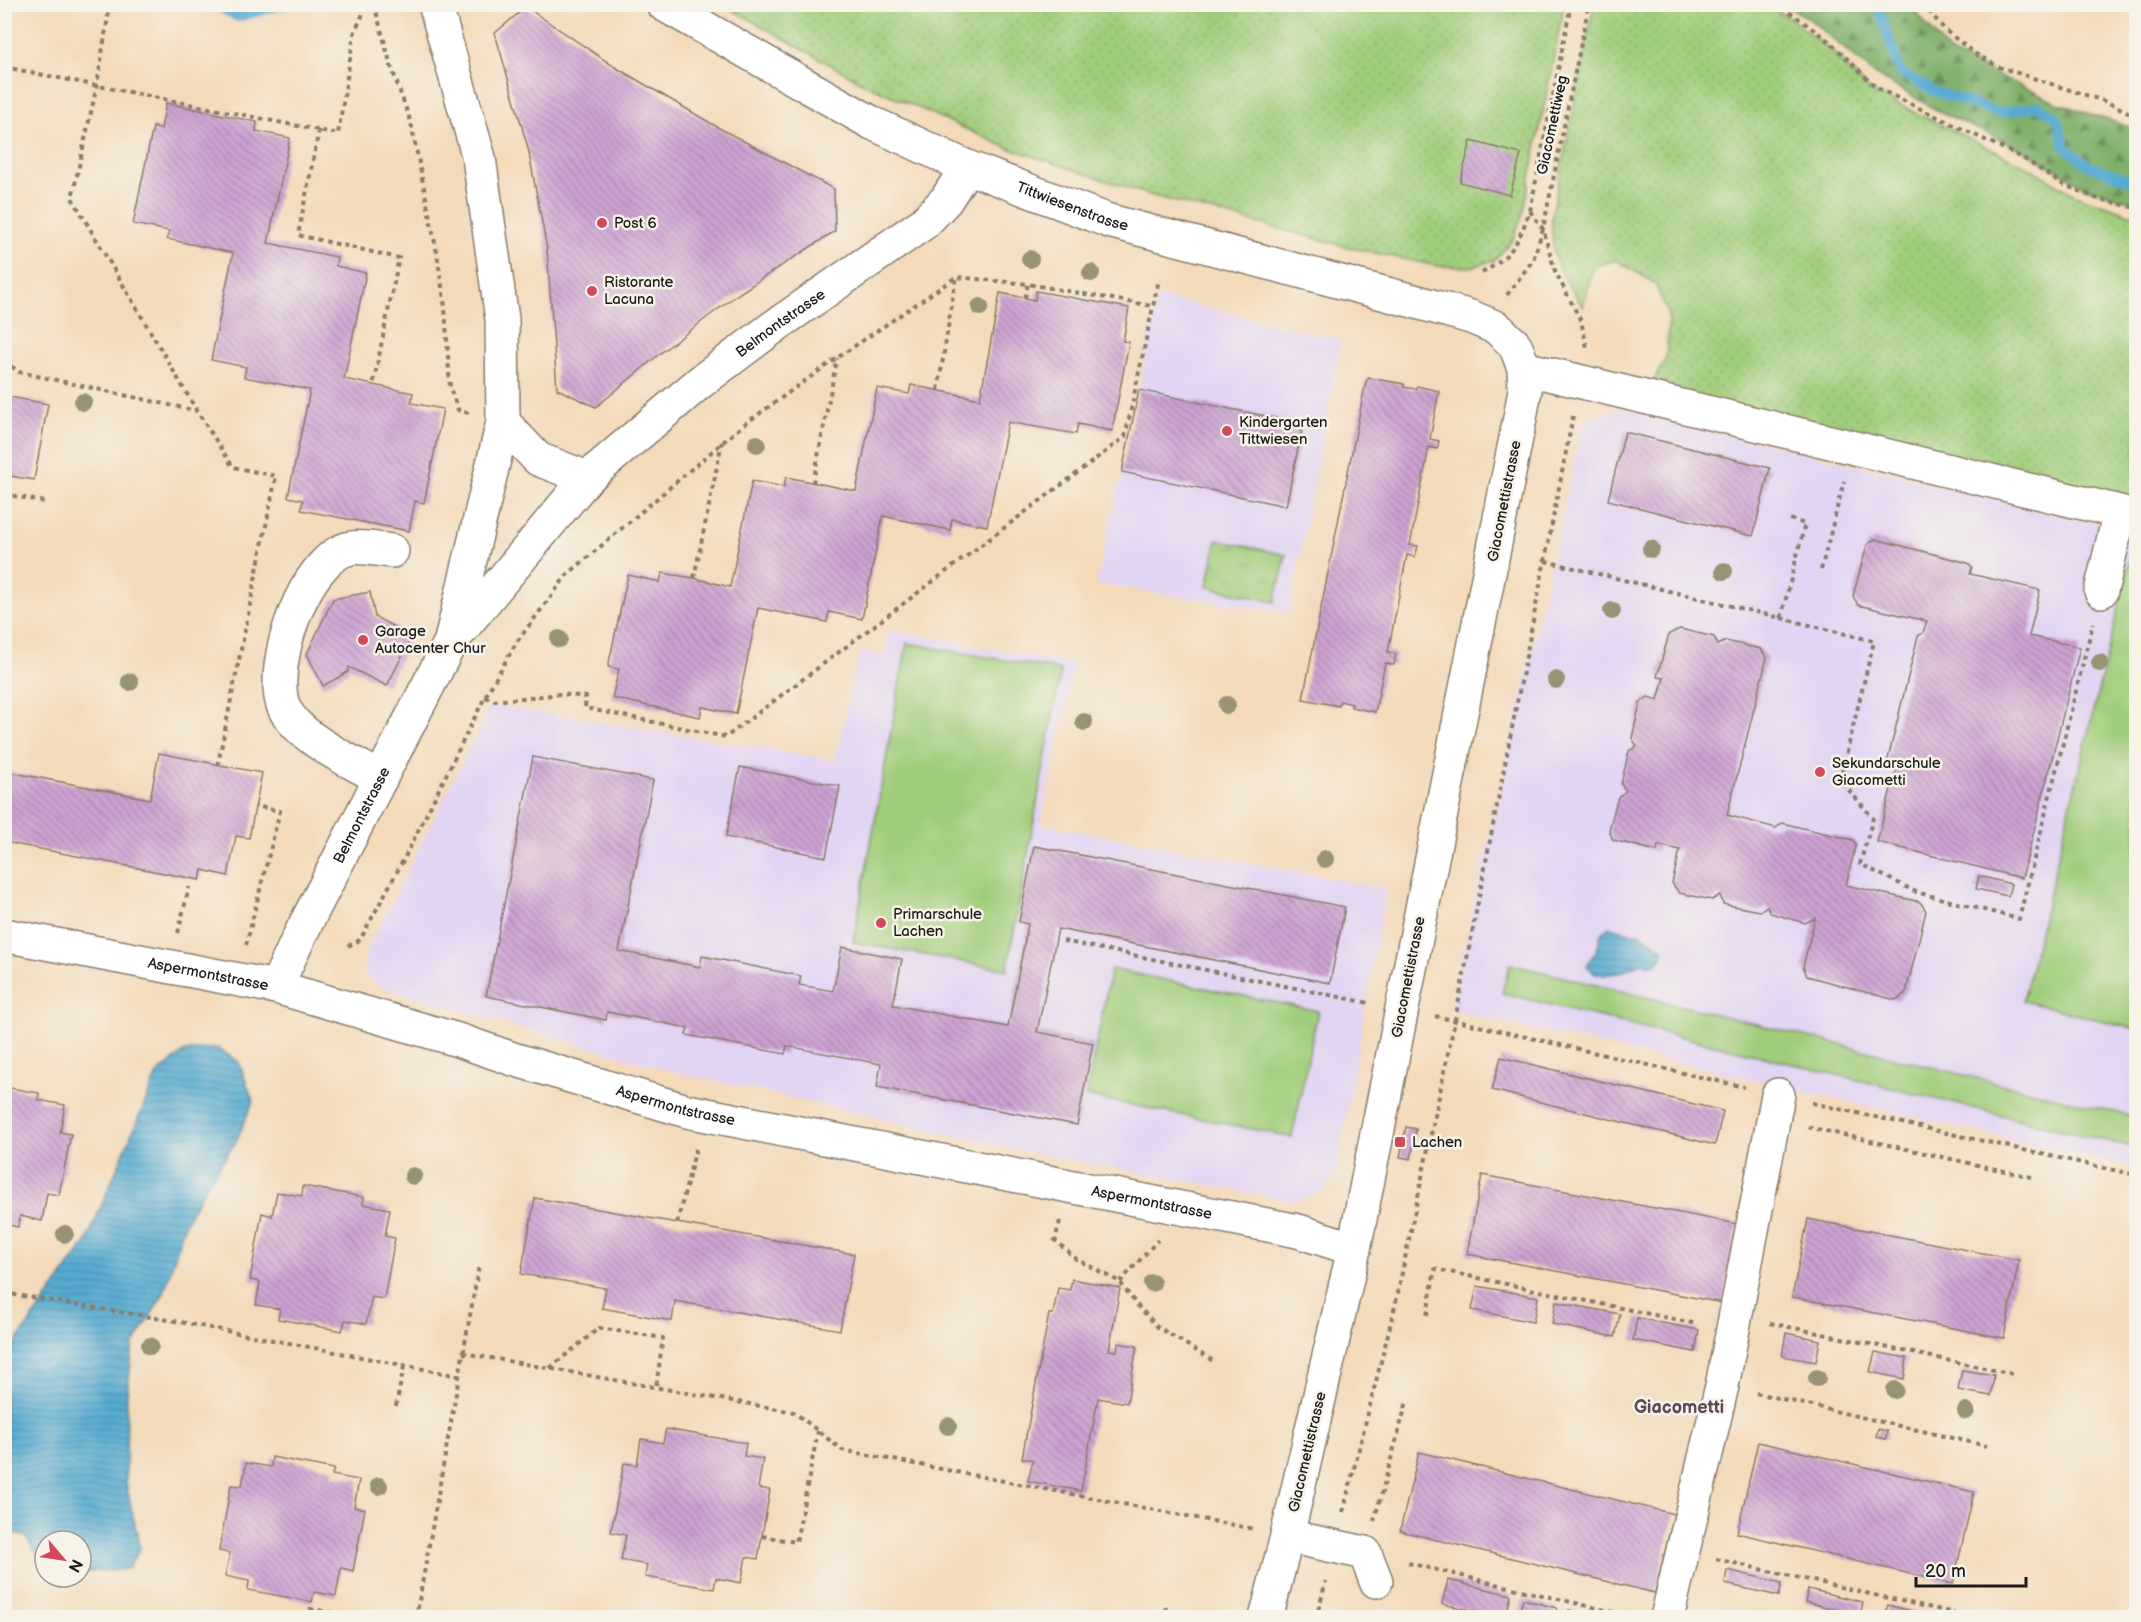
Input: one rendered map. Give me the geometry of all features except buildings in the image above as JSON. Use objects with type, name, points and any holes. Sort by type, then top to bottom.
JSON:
[{"type":"street","name":"Belmontstrasse","points":[[435,4],[479,158],[502,319],[488,418],[450,643]]},
{"type":"street","name":"Tittwiesenstrasse","points":[[663,4],[872,123],[967,167],[1110,221],[1417,302],[1475,319],[1497,328],[1509,337]]},
{"type":"street","name":"Belmontstrasse","points":[[276,987],[301,933],[450,643],[587,478],[699,383],[775,326],[924,223],[946,200],[967,167]]},
{"type":"street","name":"Giacomettistrasse","points":[[1266,1617],[1274,1533],[1354,1248],[1520,418],[1525,390],[1524,368],[1515,345],[1509,337]]},
{"type":"street","points":[[1524,368],[2120,512],[2101,591]]},
{"type":"street","points":[[488,418],[538,459],[587,478]]},
{"type":"street","points":[[381,778],[315,740],[293,721],[283,705],[279,677],[285,639],[303,593],[327,560],[351,548],[392,551]]},
{"type":"street","name":"Aspermontstrasse","points":[[4,935],[276,987],[458,1040],[513,1059],[687,1111],[1298,1231],[1354,1248]]},
{"type":"street","points":[[1667,1617],[1722,1386],[1776,1107]]},
{"type":"street","points":[[1274,1533],[1359,1561]]},
{"type":"path","points":[[110,4],[97,85],[72,198],[197,411],[233,467],[276,476],[218,764]]},
{"type":"path","points":[[357,4],[366,7],[373,4],[411,123],[437,254],[445,308],[450,388],[458,410],[488,418]]},
{"type":"path","name":"Giacomettiweg","points":[[1482,273],[1502,262],[1518,243],[1530,211],[1571,4]]},
{"type":"path","name":"Giacomettiweg","points":[[1475,319],[1509,294],[1533,260],[1543,229],[1589,4]]},
{"type":"path","points":[[1773,4],[1794,15],[1830,42],[1877,87],[2025,159],[2064,185],[2096,198],[2136,208]]},
{"type":"path","points":[[1923,4],[1945,30],[1974,53],[1999,67],[2107,102],[2136,116]]},
{"type":"path","points":[[4,67],[338,135],[354,34],[366,7]]},
{"type":"path","points":[[319,130],[298,235],[399,258],[373,385]]},
{"type":"path","points":[[1359,1561],[1395,1306],[1455,1020],[1587,348],[1581,321],[1555,271],[1543,229],[1530,211]]},
{"type":"path","points":[[938,390],[956,277]]},
{"type":"path","points":[[348,946],[360,940],[405,857],[485,697],[516,643],[567,574],[722,442],[778,399],[956,277],[1028,284],[1152,306]]},
{"type":"path","points":[[485,697],[495,701],[560,694],[586,697],[585,708],[726,737],[1125,437],[1159,279]]},
{"type":"path","points":[[1025,298],[1028,284]]},
{"type":"path","points":[[813,483],[837,358]]},
{"type":"path","points":[[4,361],[19,372],[197,411]]},
{"type":"path","points":[[694,578],[722,442]]},
{"type":"path","points":[[1821,570],[1853,448]]},
{"type":"path","points":[[4,494],[45,502]]},
{"type":"path","points":[[1781,618],[1805,524],[1790,519]]},
{"type":"path","points":[[1545,561],[1874,641],[1840,780],[1873,818],[1860,864],[1916,892],[2019,919],[2101,591]]},
{"type":"path","points":[[238,980],[280,811],[255,806]]},
{"type":"path","points":[[181,921],[189,887]]},
{"type":"path","points":[[1063,941],[1401,1009]]},
{"type":"path","points":[[1776,1107],[2036,1178]]},
{"type":"path","points":[[677,1223],[704,1114]]},
{"type":"path","points":[[1067,1186],[1055,1240],[1076,1259],[1120,1282],[1136,1304],[1158,1327],[1213,1361]]},
{"type":"path","points":[[1120,1282],[1160,1237],[1168,1206]]},
{"type":"path","points":[[416,1617],[479,1265]]},
{"type":"path","points":[[1427,1315],[1435,1269],[2013,1374]]},
{"type":"path","points":[[4,1293],[175,1321],[459,1376]]},
{"type":"path","points":[[550,1368],[599,1328],[663,1338],[656,1387]]},
{"type":"path","points":[[464,1353],[794,1412],[842,1450],[1274,1533]]},
{"type":"path","points":[[396,1406],[404,1365]]},
{"type":"path","points":[[1722,1386],[1987,1446]]},
{"type":"path","points":[[1316,1617],[1359,1561],[1407,1401]]},
{"type":"path","points":[[762,1536],[796,1542],[818,1431]]},
{"type":"path","points":[[1683,1552],[1954,1613]]},
{"type":"path","points":[[1359,1561],[1635,1617]]},
{"type":"path","points":[[1164,1617],[1166,1607]]},
{"type":"path","points":[[308,1617],[310,1609],[370,1617]]},
{"type":"path","points":[[4,1613],[16,1617]]},
{"type":"shaded area","name":"Kindergarten Tittwiesen","points":[[1158,296],[1341,340],[1289,613],[1096,584],[1122,472]]},
{"type":"shaded area","name":"Sekundarschule Giacometti","points":[[1620,408],[2136,533],[2136,1168],[1450,1010],[1584,421]]},
{"type":"shaded area","name":"Primarschule Lachen","points":[[889,630],[1074,664],[1041,824],[1386,889],[1337,1169],[1322,1192],[1294,1201],[1029,1152],[675,1072],[381,987],[365,974],[364,957],[491,705],[835,760],[860,651],[885,656]]},
{"type":"green space","points":[[1068,4],[1109,9],[1125,4],[1564,5],[1523,214],[1513,239],[1495,260],[1471,267],[1437,266],[1356,249],[1150,195],[1008,148],[865,84],[724,5]]},
{"type":"green space","points":[[1594,5],[1761,5],[1787,16],[1833,52],[1869,90],[2028,167],[2075,195],[2136,216],[2136,517],[1650,386],[1666,359],[1669,318],[1655,283],[1616,260],[1593,267],[1583,307],[1562,273],[1553,243],[1552,214]]},
{"type":"green space","points":[[1785,5],[1910,5],[1949,52],[2057,103],[2136,129],[2136,203],[2086,188],[2023,150],[1938,111],[1874,74],[1808,18]]},
{"type":"green space","points":[[2136,535],[2136,1029],[2023,1001]]},
{"type":"green space","points":[[1217,540],[1286,555],[1275,602],[1207,587]]},
{"type":"green space","points":[[907,643],[1061,670],[1007,970],[853,942]]},
{"type":"green space","points":[[1510,964],[2136,1117],[2136,1148],[1502,993]]},
{"type":"green space","points":[[1111,969],[1318,1011],[1292,1137],[1086,1096]]},
{"type":"water","points":[[1610,927],[1628,933],[1640,933],[1663,949],[1662,957],[1656,965],[1641,963],[1618,973],[1603,975],[1594,973],[1587,966],[1597,949],[1600,936]]},
{"type":"water","points":[[217,1048],[239,1062],[253,1101],[237,1140],[206,1186],[185,1223],[164,1293],[133,1346],[127,1395],[126,1483],[140,1548],[128,1569],[93,1572],[93,1529],[33,1529],[33,1548],[26,1537],[5,1529],[5,1353],[14,1345],[86,1242],[157,1074],[185,1051]]},
{"type":"waterway","points":[[214,4],[238,17],[285,4]]},
{"type":"waterway","points":[[1872,4],[1879,9],[1900,72],[1936,92],[2000,113],[2038,106],[2057,117],[2065,147],[2089,166],[2136,182]]},
{"type":"place","name":"Post 6","points":[[602,223]]},
{"type":"place","name":"Ristorante Lacuna","points":[[592,291]]},
{"type":"place","name":"Kindergarten Tittwiesen","points":[[1227,431]]},
{"type":"place","name":"Garage Autocenter Chur","points":[[363,640]]},
{"type":"place","name":"Sekundarschule Giacometti","points":[[1820,772]]},
{"type":"place","name":"Primarschule Lachen","points":[[881,923]]},
{"type":"place","name":"Lachen","points":[[1400,1142]]},
{"type":"district","name":"Giacometti","points":[[1679,1407]]}]
